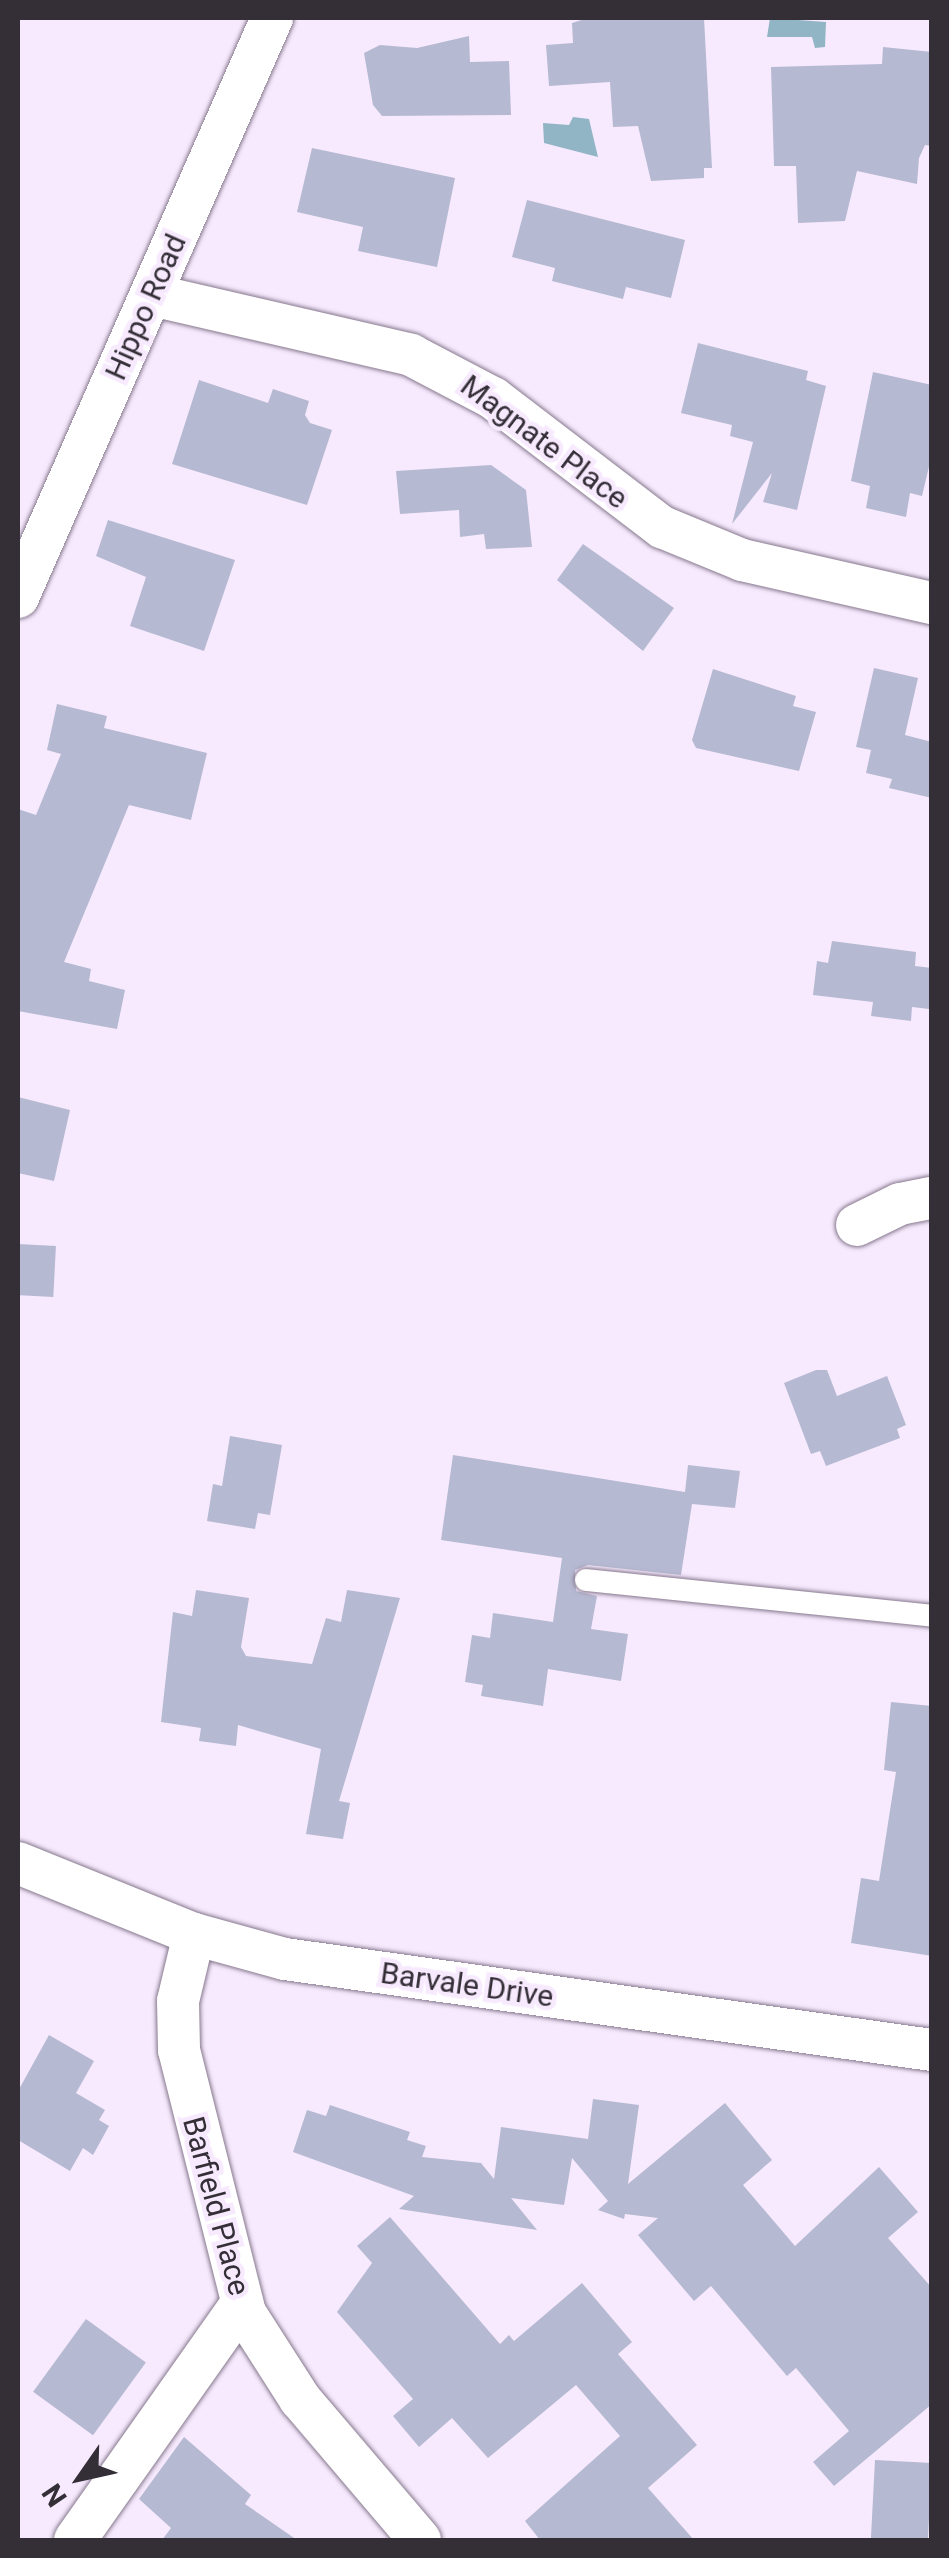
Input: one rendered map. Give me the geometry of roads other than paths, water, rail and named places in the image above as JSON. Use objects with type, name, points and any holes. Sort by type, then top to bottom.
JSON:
[{"type":"street","name":"Hippo Road","points":[[18,596],[272,18]]},
{"type":"street","name":"Magnate Place","points":[[152,295],[412,355],[493,398],[622,502],[662,526],[742,560],[932,604]]},
{"type":"street","points":[[857,1225],[900,1204],[932,1198]]},
{"type":"street","name":"Barvale Drive","points":[[18,1862],[194,1934],[284,1959],[932,2050]]},
{"type":"street","name":"Barfield Place","points":[[194,1934],[178,2001],[179,2050],[242,2304],[300,2398],[420,2540]]},
{"type":"street","points":[[76,2540],[242,2304]]},
{"type":"lane","points":[[586,1580],[932,1616]]},
{"type":"water","points":[[770,18],[826,22],[825,47],[815,48],[812,37],[767,37]]},
{"type":"water","points":[[573,117],[589,119],[598,157],[544,143],[543,123],[569,125]]}]
